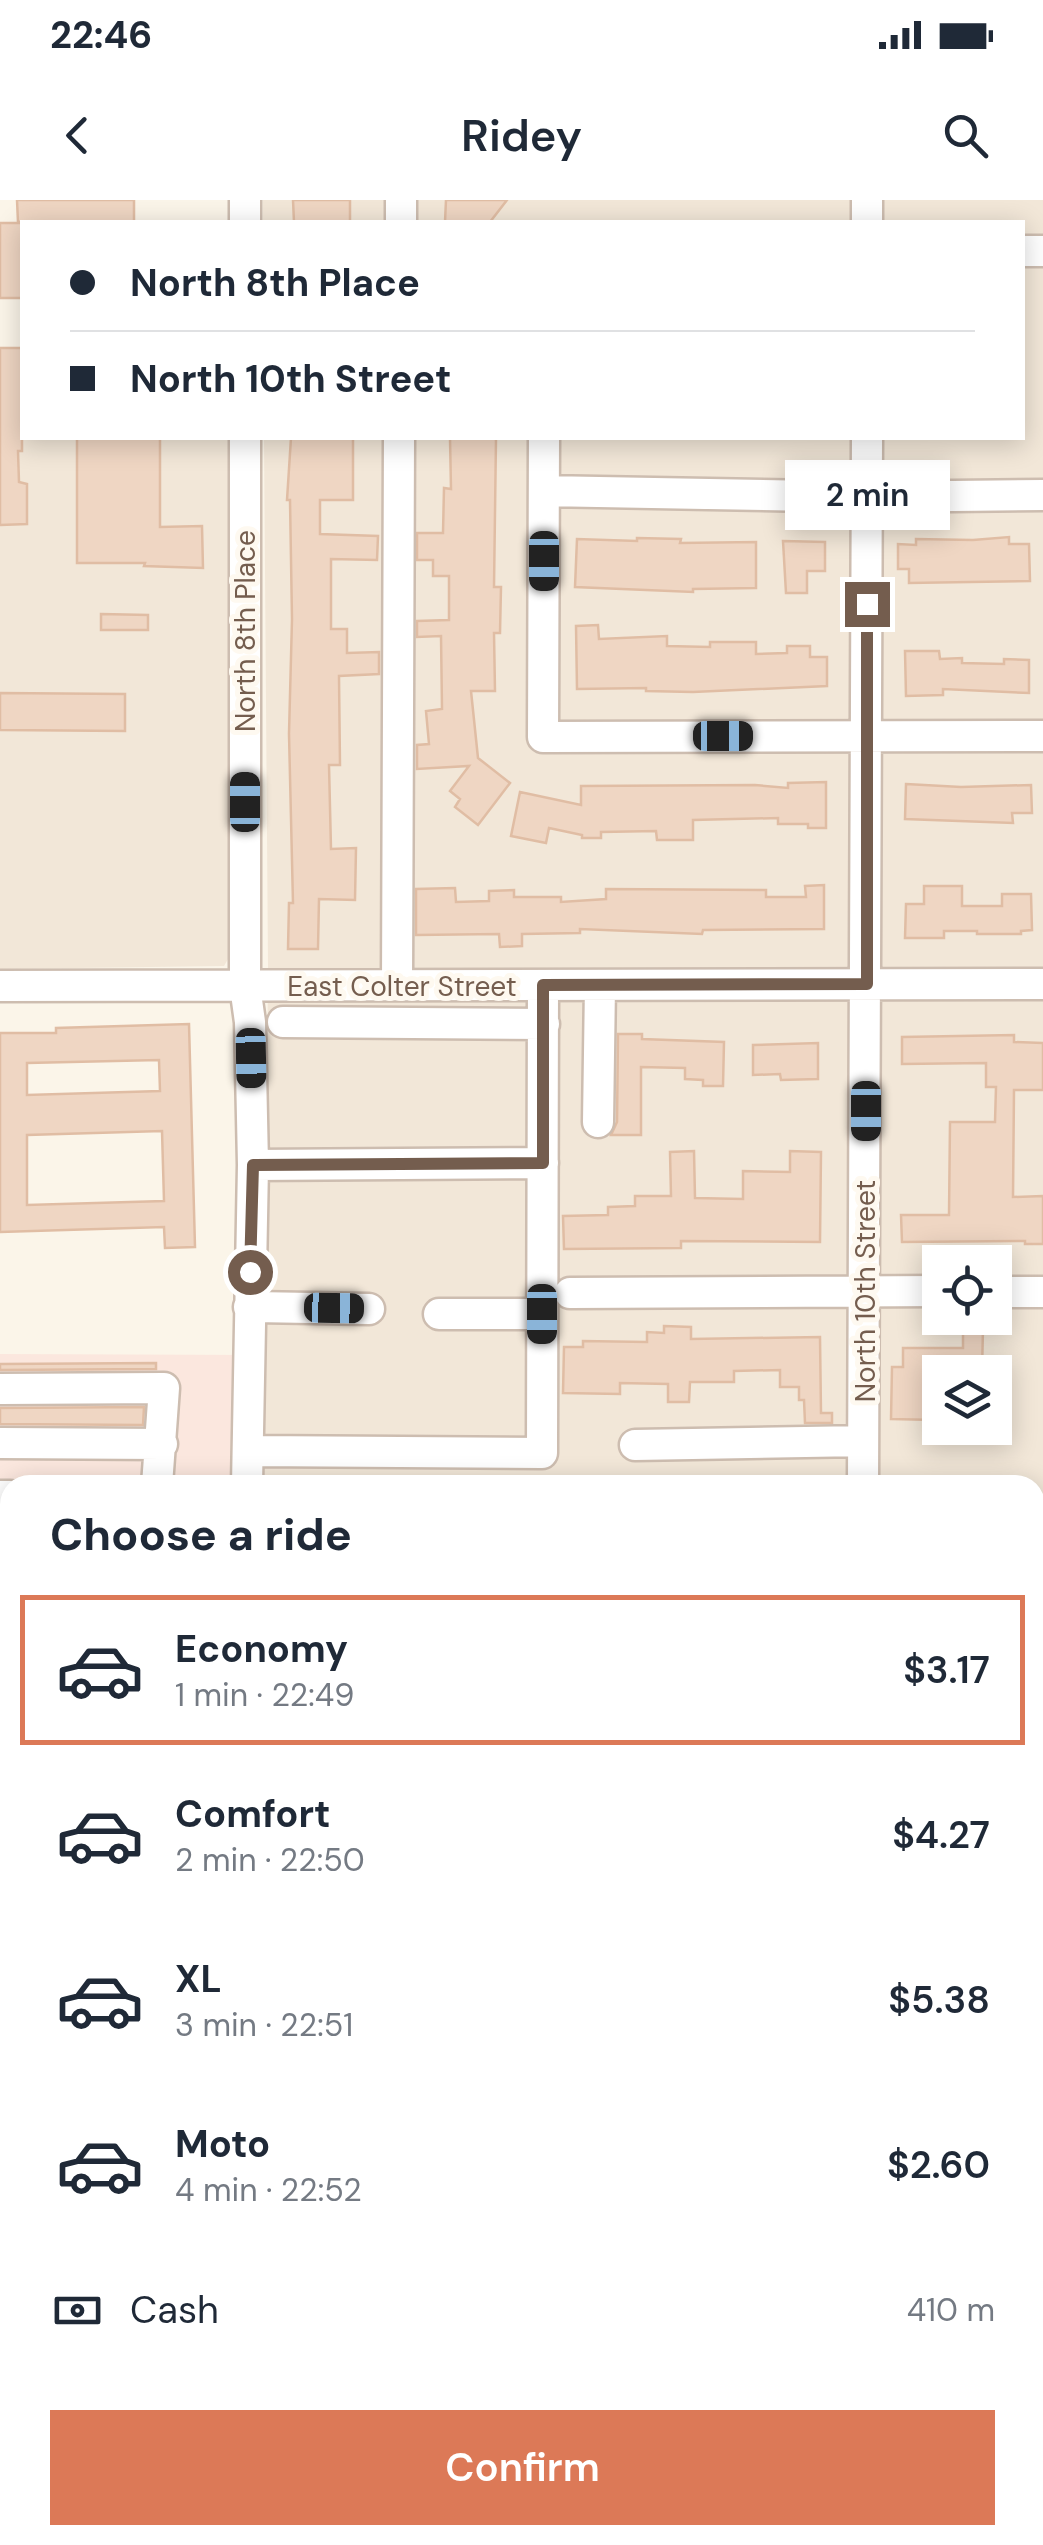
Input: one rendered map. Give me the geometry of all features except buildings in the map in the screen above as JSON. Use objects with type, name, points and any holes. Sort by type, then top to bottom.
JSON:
[{"type":"street","name":"North 8th Place","points":[[245,440],[245,986],[250,1022],[253,1165],[247,1475]]},
{"type":"street","points":[[397,985],[399,440]]},
{"type":"street","points":[[544,440],[543,737],[1043,736]]},
{"type":"street","name":"North 10th Street","points":[[863,1475],[867,440]]},
{"type":"street","points":[[544,491],[1043,496]]},
{"type":"street","name":"East Colter Street","points":[[0,986],[1043,984]]},
{"type":"street","points":[[248,1451],[542,1453],[543,985]]},
{"type":"street","points":[[598,1122],[600,985]]},
{"type":"street","points":[[360,986],[360,1022]]},
{"type":"street","points":[[283,1022],[544,1024]]},
{"type":"street","points":[[253,1165],[543,1163]]},
{"type":"street","points":[[570,1294],[922,1292]]},
{"type":"street","points":[[1012,1292],[1043,1292]]},
{"type":"street","points":[[249,1307],[369,1309]]},
{"type":"street","points":[[439,1314],[542,1314]]},
{"type":"street","points":[[0,1389],[164,1388],[157,1475]]},
{"type":"street","points":[[635,1446],[864,1442]]},
{"type":"street","points":[[0,1443],[162,1444]]},
{"type":"shaded area","points":[[263,200],[1043,200],[1043,1475],[264,1475],[268,966],[264,440],[1025,440],[1025,220],[263,220]]},
{"type":"shaded area","points":[[0,369],[20,369],[20,440],[230,440],[231,954],[224,966],[0,969]]},
{"type":"shaded area","points":[[0,1354],[265,1355],[264,1475],[0,1475]]},
{"type":"route","points":[[250,1272],[253,1165],[543,1163],[543,985],[867,984],[867,604]]}]
